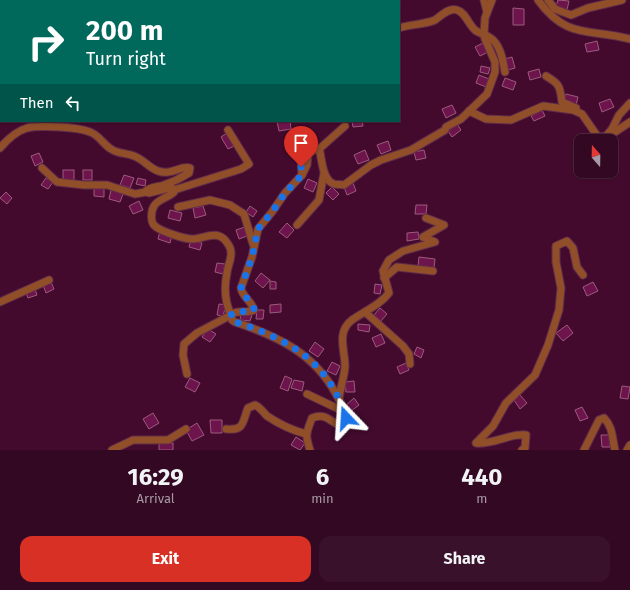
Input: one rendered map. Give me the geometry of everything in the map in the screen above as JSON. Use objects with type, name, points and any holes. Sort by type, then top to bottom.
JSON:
[{"type":"street","points":[[484,0],[487,12]]},
{"type":"street","points":[[324,173],[334,184],[344,185],[380,160],[411,150],[424,143],[461,119],[487,94],[495,72],[495,62],[484,34],[485,18],[492,0]]},
{"type":"street","points":[[538,0],[546,11],[564,25],[574,29],[613,34],[630,39]]},
{"type":"street","points":[[548,0],[555,9],[571,15],[588,8],[622,0]]},
{"type":"street","points":[[400,28],[423,24],[435,20],[450,10],[456,9],[461,12],[476,32],[484,34],[495,40],[504,62],[505,72]]},
{"type":"street","points":[[546,76],[557,82],[562,102],[584,110],[588,122]]},
{"type":"street","points":[[608,134],[619,115],[630,103]]},
{"type":"street","points":[[469,111],[486,119],[511,120],[543,106],[573,110],[582,114],[596,134]]},
{"type":"street","points":[[612,134],[630,122]]},
{"type":"street","points":[[187,374],[183,355],[184,344],[197,333],[237,312],[250,312],[254,310],[253,305],[241,292],[241,288],[252,257],[258,229],[285,193],[302,175],[307,165],[308,155],[310,152],[313,150],[318,150],[346,126]]},
{"type":"street","points":[[0,148],[5,142],[26,128],[42,127],[82,129],[92,132],[112,150],[135,156],[158,171],[170,173],[185,168],[190,168],[188,173],[184,176],[166,184],[146,189],[146,192]]},
{"type":"street","points":[[42,168],[57,182],[84,185],[107,185],[135,194],[146,192],[149,193],[169,188],[174,190],[241,169],[249,164],[228,130]]},
{"type":"street","points":[[296,135],[301,158],[302,175]]},
{"type":"street","points":[[297,225],[319,200],[324,173],[320,152],[318,150]]},
{"type":"street","points":[[174,190],[171,195],[161,199],[154,206],[152,213],[153,225],[156,228],[175,235],[192,239],[218,236],[224,239],[228,244],[231,254],[225,288],[228,310],[232,320],[278,339],[307,357],[324,374],[339,399],[345,412],[346,423],[342,426],[327,417],[321,416],[312,418],[306,434],[310,450]]},
{"type":"street","points":[[178,207],[210,200],[230,204],[244,214],[254,246]]},
{"type":"street","points":[[339,399],[345,367],[342,336],[347,326],[353,320],[384,301],[389,293],[383,271],[389,260],[403,251],[435,242],[423,237],[444,225],[426,218]]},
{"type":"street","points":[[522,450],[525,448],[526,435],[518,434],[484,444],[476,443],[493,426],[506,403],[535,375],[548,345],[559,310],[560,288],[556,262],[556,246],[567,241],[573,248],[577,267],[583,275]]},
{"type":"street","points":[[384,278],[397,267],[433,271]]},
{"type":"street","points":[[0,302],[49,280]]},
{"type":"street","points":[[365,312],[403,346],[409,354],[410,364]]},
{"type":"street","points":[[308,394],[345,412]]},
{"type":"street","points":[[226,429],[241,426],[245,421],[248,408],[255,405],[277,423],[306,434]]},
{"type":"street","points":[[584,450],[599,420],[604,418],[612,430],[615,450]]},
{"type":"street","points":[[112,450],[133,440],[168,440],[186,429]]},
{"type":"street","points":[[627,450],[630,445]]},
{"type":"building","points":[[558,0],[569,1],[567,10],[556,6]]},
{"type":"building","points":[[513,8],[524,9],[524,25],[513,25]]},
{"type":"building","points":[[597,41],[599,50],[587,52],[585,44]]},
{"type":"building","points":[[483,43],[488,52],[480,56],[475,47]]},
{"type":"building","points":[[512,57],[515,68],[508,70],[505,59]]},
{"type":"building","points":[[481,66],[490,68],[488,74],[480,72]]},
{"type":"building","points":[[539,69],[541,77],[530,80],[528,72]]},
{"type":"building","points":[[479,75],[489,79],[486,87],[476,83]]},
{"type":"building","points":[[505,78],[516,82],[513,90],[502,86]]},
{"type":"building","points":[[566,94],[578,97],[576,105],[563,101]]},
{"type":"building","points":[[610,99],[614,107],[602,112],[599,103]]},
{"type":"building","points":[[452,105],[456,113],[446,118],[442,109]]},
{"type":"building","points":[[542,110],[545,116],[534,121],[531,116]]},
{"type":"building","points":[[277,122],[290,122],[291,129],[279,131]]},
{"type":"building","points":[[352,122],[362,122],[363,126],[353,127]]},
{"type":"building","points":[[457,124],[461,130],[452,137],[448,131]]},
{"type":"building","points":[[227,133],[234,146],[228,149],[221,137]]},
{"type":"building","points":[[388,141],[391,150],[381,154],[377,145]]},
{"type":"building","points":[[365,150],[369,160],[358,164],[354,155]]},
{"type":"building","points":[[424,150],[426,158],[416,160],[414,152]]},
{"type":"building","points":[[39,153],[43,162],[35,166],[31,156]]},
{"type":"building","points":[[63,170],[74,170],[74,180],[63,180]]},
{"type":"building","points":[[83,170],[92,170],[92,180],[83,180]]},
{"type":"building","points":[[124,175],[134,178],[130,188],[120,185]]},
{"type":"building","points":[[46,178],[53,182],[48,189],[41,185]]},
{"type":"building","points":[[138,178],[146,180],[145,186],[136,184]]},
{"type":"building","points":[[308,179],[317,183],[313,192],[304,188]]},
{"type":"building","points":[[353,183],[356,191],[347,195],[344,187]]},
{"type":"building","points":[[94,187],[104,188],[104,197],[94,196]]},
{"type":"building","points":[[332,187],[339,194],[333,200],[326,193]]},
{"type":"building","points":[[111,190],[123,194],[120,202],[109,199]]},
{"type":"building","points":[[6,192],[12,198],[7,204],[0,198]]},
{"type":"building","points":[[139,201],[143,210],[133,214],[129,206]]},
{"type":"building","points":[[416,205],[427,205],[426,214],[415,214]]},
{"type":"building","points":[[203,206],[206,215],[195,218],[193,208]]},
{"type":"building","points":[[250,206],[257,211],[253,217],[246,212]]},
{"type":"building","points":[[170,210],[182,213],[180,221],[168,218]]},
{"type":"building","points":[[287,223],[294,230],[287,238],[279,232]]},
{"type":"building","points":[[245,227],[247,236],[239,239],[236,230]]},
{"type":"building","points":[[160,231],[172,235],[170,243],[158,239]]},
{"type":"building","points":[[418,232],[419,239],[407,241],[407,233]]},
{"type":"building","points":[[191,240],[202,243],[200,250],[189,247]]},
{"type":"building","points":[[419,257],[435,259],[434,268],[418,266]]},
{"type":"building","points":[[217,263],[225,264],[223,274],[215,272]]},
{"type":"building","points":[[261,273],[270,280],[263,288],[255,281]]},
{"type":"building","points":[[270,281],[276,282],[276,289],[270,289]]},
{"type":"building","points":[[51,282],[54,289],[46,293],[43,285]]},
{"type":"building","points":[[593,282],[598,291],[587,296],[583,287]]},
{"type":"building","points":[[375,284],[382,285],[380,294],[374,293]]},
{"type":"building","points":[[35,289],[37,295],[28,298],[26,293]]},
{"type":"building","points":[[219,304],[226,305],[223,316],[217,315]]},
{"type":"building","points":[[281,304],[281,312],[270,313],[270,305]]},
{"type":"building","points":[[380,308],[387,314],[381,321],[374,315]]},
{"type":"building","points":[[257,310],[264,310],[263,319],[256,319]]},
{"type":"building","points":[[241,313],[252,315],[250,321],[240,320]]},
{"type":"building","points":[[358,324],[370,325],[369,332],[358,330]]},
{"type":"building","points":[[567,325],[573,333],[563,341],[556,333]]},
{"type":"building","points":[[208,329],[216,334],[210,342],[202,337]]},
{"type":"building","points":[[381,334],[385,343],[376,347],[372,338]]},
{"type":"building","points":[[315,342],[324,349],[318,357],[309,351]]},
{"type":"building","points":[[417,347],[424,350],[421,358],[414,354]]},
{"type":"building","points":[[332,362],[340,366],[336,375],[327,371]]},
{"type":"building","points":[[406,363],[409,370],[400,374],[397,367]]},
{"type":"building","points":[[285,376],[292,379],[288,391],[280,388]]},
{"type":"building","points":[[190,378],[200,383],[195,392],[185,387]]},
{"type":"building","points":[[294,380],[304,382],[302,391],[291,388]]},
{"type":"building","points":[[354,381],[355,392],[346,392],[345,382]]},
{"type":"building","points":[[622,386],[630,387],[628,399],[620,398]]},
{"type":"building","points":[[520,395],[527,403],[520,409],[514,400]]},
{"type":"building","points":[[354,398],[359,405],[350,412],[345,406]]},
{"type":"building","points":[[582,407],[588,418],[580,421],[575,410]]},
{"type":"building","points":[[153,413],[159,423],[149,429],[143,419]]},
{"type":"building","points":[[210,420],[222,420],[222,433],[211,433]]},
{"type":"building","points":[[197,423],[204,435],[192,441],[186,430]]},
{"type":"building","points":[[601,435],[609,435],[610,447],[602,447]]},
{"type":"building","points":[[296,437],[305,443],[300,450],[291,445]]},
{"type":"building","points":[[159,443],[173,443],[173,450],[159,450]]},
{"type":"route","points":[[301,167],[302,175],[285,193],[255,235],[252,257],[241,288],[241,292],[253,305],[254,310],[250,312],[237,312],[231,315],[232,320],[235,322],[278,339],[307,357],[324,374],[332,386],[345,412],[346,418]]}]
